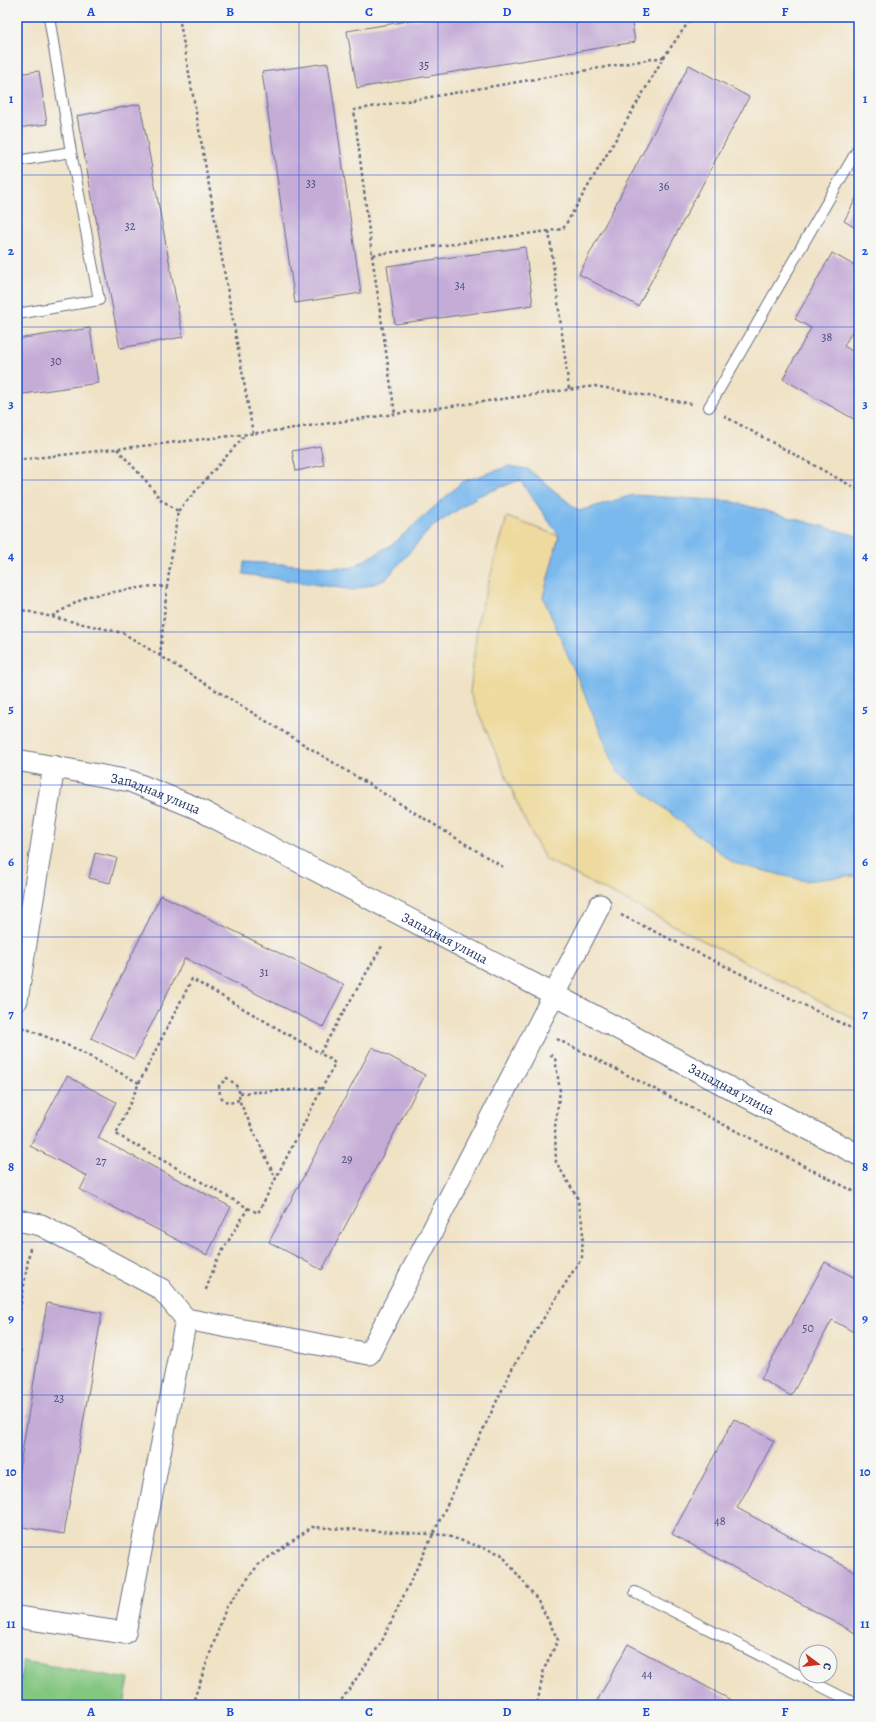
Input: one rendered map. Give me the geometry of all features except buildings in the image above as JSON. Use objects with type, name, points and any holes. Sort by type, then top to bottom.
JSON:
[{"type":"street","name":"Западная улица","points":[[17,760],[130,781],[194,807],[553,994],[753,1101],[859,1155]]},
{"type":"street","points":[[17,1000],[54,766]]},
{"type":"street","points":[[26,1222],[41,1225],[161,1288],[186,1319],[370,1354],[553,994],[600,905]]},
{"type":"street","points":[[17,1617],[125,1633],[186,1319]]},
{"type":"lane","points":[[17,314],[99,300],[71,152],[49,17]]},
{"type":"lane","points":[[709,408],[859,147]]},
{"type":"lane","points":[[17,161],[71,152]]},
{"type":"lane","points":[[635,1592],[858,1705]]},
{"type":"path","points":[[179,17],[253,433]]},
{"type":"path","points":[[372,255],[563,229],[664,57],[692,17]]},
{"type":"path","points":[[395,414],[372,255],[354,110],[664,57]]},
{"type":"path","points":[[549,231],[569,389]]},
{"type":"path","points":[[17,460],[246,434],[595,386],[709,408],[859,490]]},
{"type":"path","points":[[160,656],[166,587],[178,511],[246,434]]},
{"type":"path","points":[[117,449],[147,482],[160,499],[178,511]]},
{"type":"path","points":[[51,616],[88,596],[152,586],[166,587]]},
{"type":"path","points":[[17,609],[122,633],[503,867]]},
{"type":"path","points":[[600,905],[859,1032]]},
{"type":"path","points":[[320,1053],[382,946]]},
{"type":"path","points":[[192,979],[335,1063],[324,1088],[258,1213],[116,1134],[139,1083],[192,979]]},
{"type":"path","points":[[17,1025],[74,1048],[139,1083]]},
{"type":"path","points":[[533,1034],[859,1194]]},
{"type":"path","points":[[338,1705],[381,1643],[513,1367],[582,1257],[583,1227],[576,1197],[556,1162],[555,1127],[560,1091],[555,1058],[533,1034]]},
{"type":"path","points":[[239,1100],[230,1103],[223,1100],[220,1094],[219,1086],[227,1078],[237,1085],[240,1094],[239,1100],[276,1179]]},
{"type":"path","points":[[240,1094],[324,1088]]},
{"type":"path","points":[[205,1292],[217,1260],[248,1208]]},
{"type":"path","points":[[17,1328],[26,1222]]},
{"type":"path","points":[[17,1347],[21,1348],[17,1372]]},
{"type":"path","points":[[192,1705],[226,1608],[258,1565],[312,1526],[445,1535],[500,1554],[538,1600],[558,1640],[544,1669],[537,1705]]},
{"type":"green space","points":[[23,1661],[129,1679],[124,1705],[17,1705],[17,1696]]},
{"type":"sand","points":[[507,517],[559,536],[543,597],[849,877],[859,875],[859,1021],[545,859],[525,821],[470,693],[478,620]]},
{"type":"water","points":[[509,466],[528,469],[579,511],[633,495],[730,501],[854,535],[859,538],[859,875],[805,881],[733,863],[617,771],[543,597],[559,536],[520,480],[478,496],[431,528],[385,580],[354,590],[243,574],[244,562],[351,568],[393,544],[462,482]]}]
